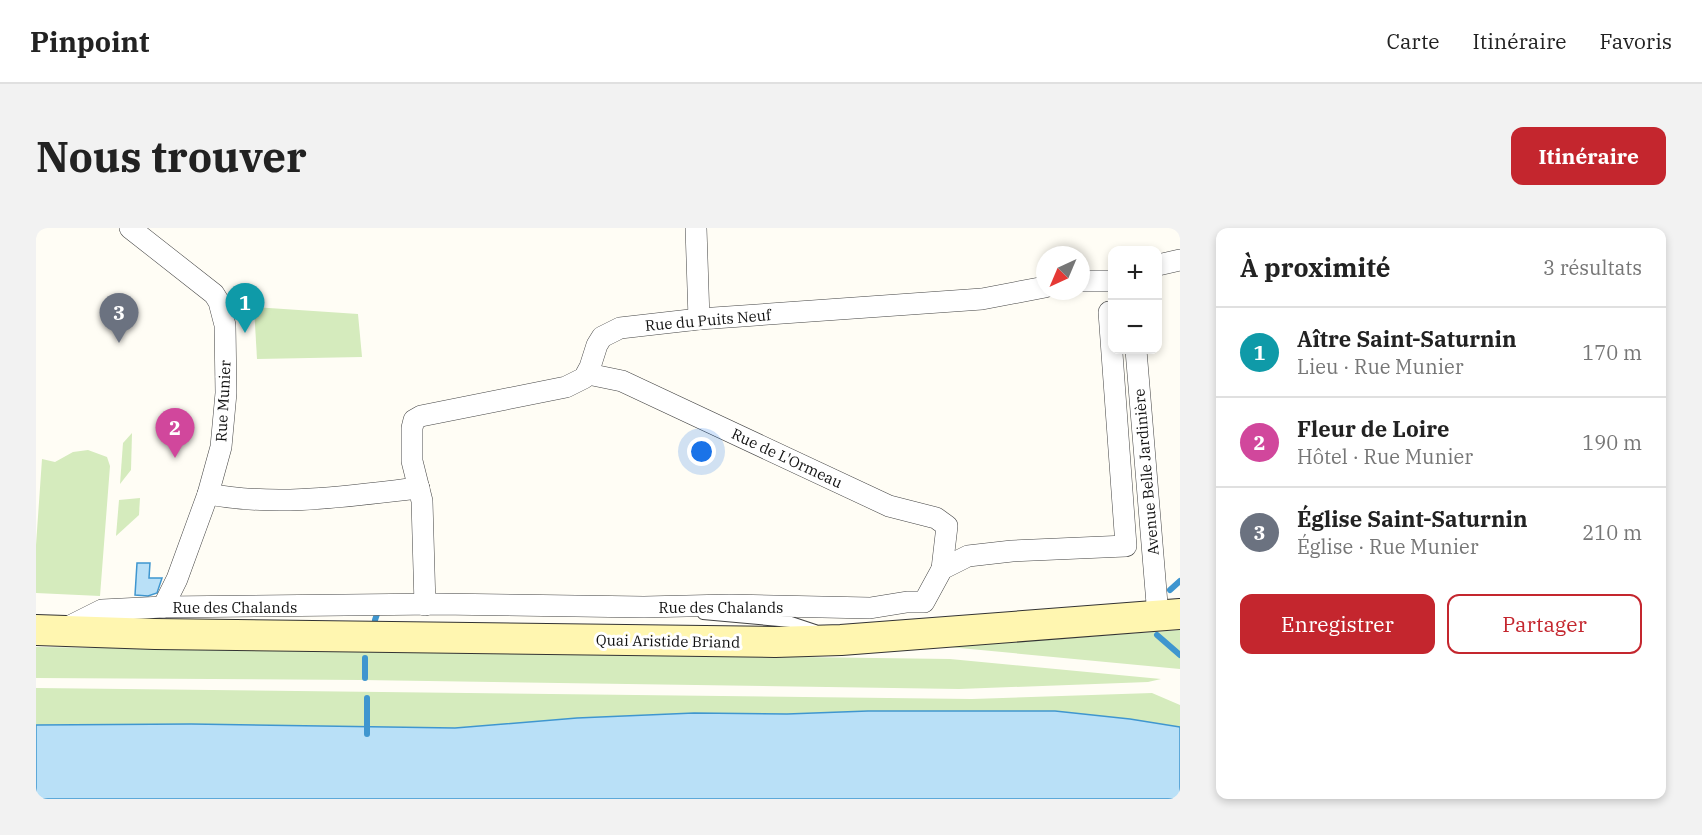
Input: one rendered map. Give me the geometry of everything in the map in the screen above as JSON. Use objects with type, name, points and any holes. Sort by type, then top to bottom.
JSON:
[{"type":"main road","name":"Quai Aristide Briand","points":[[48,631],[159,621],[710,642],[841,640],[1165,608]]},
{"type":"street","name":"Rue Munier","points":[[130,228],[205,286],[219,302],[225,326],[226,393],[221,447],[208,494],[159,621]]},
{"type":"street","points":[[696,228],[699,319]]},
{"type":"street","points":[[1162,264],[1180,260]]},
{"type":"street","points":[[1090,281],[1108,281]]},
{"type":"street","name":"Rue du Puits Neuf","points":[[588,374],[597,345],[602,337],[620,328],[699,319],[982,299],[1036,289]]},
{"type":"street","points":[[942,569],[968,556],[1012,551],[1126,546],[1112,354]]},
{"type":"street","name":"Avenue Belle Jardinière","points":[[1136,354],[1165,608]]},
{"type":"street","points":[[425,605],[422,501],[412,461],[414,420],[421,416],[566,387],[580,382],[588,374]]},
{"type":"street","name":"Rue de L'Ormeau","points":[[588,374],[622,381],[889,506],[936,518],[947,526],[942,569]]},
{"type":"street","points":[[208,494],[273,500],[318,499],[419,488]]},
{"type":"street","name":"Rue des Chalands","points":[[48,631],[102,606],[159,621],[425,605],[644,608],[729,605],[870,608],[907,602],[924,602],[942,569]]},
{"type":"lane","points":[[644,608],[791,622],[841,640]]},
{"type":"green space","points":[[254,307],[358,314],[362,357],[257,359]]},
{"type":"green space","points":[[132,433],[131,470],[120,484],[123,443]]},
{"type":"green space","points":[[88,450],[107,457],[110,466],[100,596],[36,593],[36,545],[42,459],[55,462],[73,452]]},
{"type":"green space","points":[[140,498],[139,515],[116,536],[119,500]]},
{"type":"green space","points":[[1180,630],[1180,669],[949,647]]},
{"type":"green space","points":[[36,647],[950,659],[1161,679],[1148,682],[959,689],[362,680],[36,678]]},
{"type":"green space","points":[[36,688],[972,699],[1152,693],[1180,705],[1180,727],[1055,711],[694,713],[577,718],[455,728],[191,724],[36,725]]},
{"type":"water","points":[[137,563],[150,563],[149,578],[162,578],[157,593],[148,596],[135,595]]},
{"type":"water","points":[[868,711],[1055,711],[1180,727],[1180,799],[36,799],[36,725],[191,724],[455,728],[577,718],[694,713],[787,714]]},
{"type":"waterway","points":[[1170,590],[1180,581]]},
{"type":"waterway","points":[[375,620],[378,611]]},
{"type":"waterway","points":[[1157,635],[1180,655]]},
{"type":"waterway","points":[[365,658],[365,678]]},
{"type":"waterway","points":[[367,698],[367,734]]},
{"type":"place","name":"Aître Saint-Saturnin","points":[[245,333]]},
{"type":"place","name":"Église Saint-Saturnin","points":[[119,343]]},
{"type":"place","name":"Fleur de Loire","points":[[175,458]]}]
